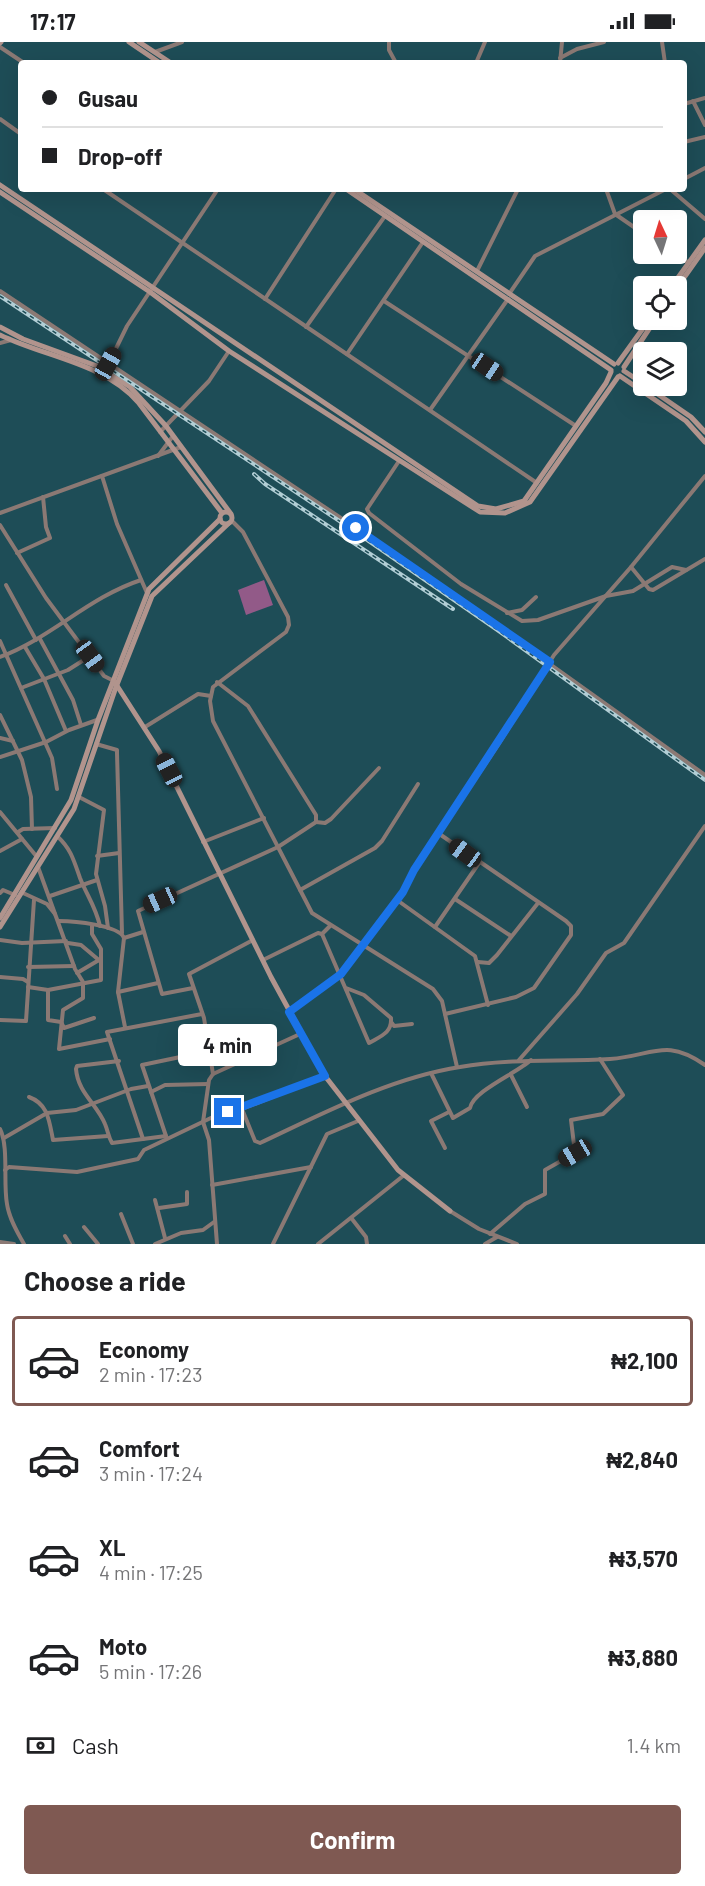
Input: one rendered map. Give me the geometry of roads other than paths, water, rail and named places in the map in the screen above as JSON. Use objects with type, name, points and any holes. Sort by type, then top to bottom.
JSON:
[{"type":"street","points":[[129,42],[156,60]]},
{"type":"street","points":[[139,42],[166,60]]},
{"type":"street","points":[[154,52],[182,42]]},
{"type":"street","points":[[389,42],[389,50],[394,60]]},
{"type":"street","points":[[477,60],[485,42]]},
{"type":"street","points":[[560,60],[562,42]]},
{"type":"street","points":[[561,60],[577,49],[604,42]]},
{"type":"street","points":[[662,42],[665,60]]},
{"type":"street","points":[[0,44],[20,60]]},
{"type":"street","points":[[687,103],[705,98]]},
{"type":"street","points":[[693,101],[705,125]]},
{"type":"street","points":[[0,119],[18,132]]},
{"type":"street","points":[[687,141],[705,137]]},
{"type":"street","points":[[687,177],[705,168]]},
{"type":"street","points":[[0,185],[460,499],[486,508],[507,508],[524,501],[576,427],[613,367],[641,330]]},
{"type":"street","points":[[0,192],[152,290],[229,351],[480,512],[496,514],[514,511],[530,502],[622,373],[650,330]]},
{"type":"street","points":[[107,192],[537,483]]},
{"type":"street","points":[[106,370],[128,326],[215,192]]},
{"type":"street","points":[[265,299],[334,192]]},
{"type":"street","points":[[350,192],[622,373],[686,421],[705,442]]},
{"type":"street","points":[[358,192],[476,272],[508,297]]},
{"type":"street","points":[[476,272],[516,192]]},
{"type":"street","points":[[607,192],[615,214],[633,226]]},
{"type":"street","points":[[430,410],[535,256],[662,192]]},
{"type":"street","points":[[672,192],[705,219]]},
{"type":"street","points":[[306,327],[385,216]]},
{"type":"street","points":[[679,276],[705,240]]},
{"type":"street","points":[[347,354],[423,242]]},
{"type":"street","points":[[685,276],[705,248]]},
{"type":"street","points":[[0,291],[135,391],[166,426],[231,514],[230,522],[152,596],[98,720],[71,800],[0,918]]},
{"type":"street","points":[[384,301],[576,427]]},
{"type":"street","points":[[0,327],[23,339],[106,370],[179,413],[404,560],[550,662],[705,775]]},
{"type":"street","points":[[0,334],[11,340],[106,370],[131,394],[225,524],[230,522]]},
{"type":"street","points":[[0,343],[11,340]]},
{"type":"street","points":[[160,432],[209,381],[229,351]]},
{"type":"street","points":[[613,367],[633,379]]},
{"type":"street","points":[[661,396],[691,417],[705,432]]},
{"type":"street","points":[[157,457],[166,442],[173,436]]},
{"type":"street","points":[[0,513],[181,447]]},
{"type":"street","points":[[399,461],[367,509],[369,513],[460,584],[522,621],[538,620],[606,596],[628,593],[672,567],[686,570]]},
{"type":"street","points":[[102,476],[117,524],[147,593]]},
{"type":"street","points":[[289,1012],[341,974],[397,900],[550,662],[632,567],[705,476]]},
{"type":"street","points":[[17,554],[50,538],[46,527],[43,497]]},
{"type":"street","points":[[0,927],[58,837],[79,797],[147,593],[221,516],[231,514]]},
{"type":"street","points":[[230,522],[243,532],[288,617],[289,625],[286,632],[217,682],[211,696],[213,721],[312,913],[330,926],[406,969],[433,989],[442,1001],[457,1067]]},
{"type":"street","points":[[0,525],[17,554],[65,623],[105,676],[115,684],[145,727],[300,1034],[345,1104],[403,1176],[450,1212],[490,1234],[517,1244]]},
{"type":"street","points":[[632,567],[649,589],[657,589],[705,559]]},
{"type":"street","points":[[0,657],[38,640],[65,623],[90,603],[119,587],[141,580]]},
{"type":"street","points":[[6,585],[73,700],[81,725]]},
{"type":"street","points":[[506,613],[522,610],[536,597]]},
{"type":"street","points":[[0,641],[46,742],[54,767],[57,789]]},
{"type":"street","points":[[25,647],[44,679],[66,731]]},
{"type":"street","points":[[21,687],[59,674],[90,656]]},
{"type":"street","points":[[217,682],[248,706],[316,815],[316,822]]},
{"type":"street","points":[[145,727],[198,694],[211,696]]},
{"type":"street","points":[[0,716],[17,749],[31,797],[32,829]]},
{"type":"street","points":[[0,757],[17,749],[46,742],[66,731],[98,720]]},
{"type":"street","points":[[0,738],[13,741]]},
{"type":"street","points":[[96,744],[117,750],[121,810],[119,853],[123,935],[118,992],[125,1027]]},
{"type":"street","points":[[193,988],[162,994],[138,916],[141,908],[278,847],[316,822],[325,823],[379,768]]},
{"type":"street","points":[[300,890],[375,848],[418,784]]},
{"type":"street","points":[[79,797],[104,810],[97,856],[98,880],[108,928]]},
{"type":"street","points":[[0,812],[38,858]]},
{"type":"street","points":[[203,843],[264,818]]},
{"type":"street","points":[[18,832],[50,826],[56,828]]},
{"type":"street","points":[[519,1060],[577,994],[606,953],[624,943],[705,826]]},
{"type":"street","points":[[438,833],[566,921],[571,926],[572,934],[534,987],[516,997],[445,1014]]},
{"type":"street","points":[[58,837],[70,849],[84,885],[93,899],[100,926]]},
{"type":"street","points":[[0,851],[22,839]]},
{"type":"street","points":[[97,856],[119,853]]},
{"type":"street","points":[[435,927],[479,863]]},
{"type":"street","points":[[38,867],[82,983],[84,998],[63,1010],[59,1049],[110,1040]]},
{"type":"street","points":[[50,896],[98,880]]},
{"type":"street","points":[[0,893],[3,890],[15,895]]},
{"type":"street","points":[[23,893],[46,904],[58,919],[100,926],[123,935],[143,932]]},
{"type":"street","points":[[455,899],[511,936]]},
{"type":"street","points":[[0,1020],[26,1021],[34,900]]},
{"type":"street","points":[[397,900],[468,950],[478,962],[488,1005]]},
{"type":"street","points":[[478,962],[489,963],[538,903]]},
{"type":"street","points":[[0,977],[48,990],[101,980],[99,961],[101,949],[92,934],[92,926]]},
{"type":"street","points":[[263,960],[318,933],[322,934],[330,926]]},
{"type":"street","points":[[322,934],[369,1043],[389,1032],[391,1018],[364,995],[346,988]]},
{"type":"street","points":[[218,1244],[214,1222],[209,1140],[203,1122],[208,1084],[213,1074],[202,1014],[190,973],[253,939]]},
{"type":"street","points":[[0,940],[30,943],[67,942],[81,945],[99,961]]},
{"type":"street","points":[[77,973],[99,961]]},
{"type":"street","points":[[28,967],[74,966]]},
{"type":"street","points":[[118,992],[158,983]]},
{"type":"street","points":[[48,990],[48,1020],[61,1022]]},
{"type":"street","points":[[143,1138],[119,1061],[107,1032],[202,1014]]},
{"type":"street","points":[[61,1022],[64,1028],[94,1018]]},
{"type":"street","points":[[391,1022],[394,1026],[412,1024]]},
{"type":"street","points":[[213,1074],[300,1034]]},
{"type":"street","points":[[242,1109],[255,1141],[260,1143],[345,1104],[431,1073],[457,1067],[531,1059],[600,1059],[631,1056],[669,1048],[705,1065]]},
{"type":"street","points":[[167,1138],[142,1065],[210,1051]]},
{"type":"street","points":[[431,1073],[453,1118],[470,1108],[471,1102],[483,1092],[511,1075],[531,1059]]},
{"type":"street","points":[[490,1234],[525,1204],[544,1194],[545,1170],[575,1153],[571,1120],[603,1114],[623,1095],[600,1059]]},
{"type":"street","points":[[119,1061],[77,1066],[79,1087],[105,1123],[112,1143],[143,1138],[167,1138]]},
{"type":"street","points":[[511,1075],[527,1107]]},
{"type":"street","points":[[3,1168],[77,1172],[100,1169],[138,1159],[144,1150],[215,1116],[242,1109],[325,1076]]},
{"type":"street","points":[[151,1092],[165,1085],[208,1084]]},
{"type":"street","points":[[4,1138],[47,1113],[76,1110],[148,1086]]},
{"type":"street","points":[[29,1096],[40,1101],[47,1113],[53,1140],[108,1136]]},
{"type":"street","points":[[445,1148],[431,1121],[449,1112]]},
{"type":"street","points":[[273,1244],[327,1134],[358,1120]]},
{"type":"street","points":[[0,1129],[4,1138],[3,1168],[7,1205],[24,1244]]},
{"type":"street","points":[[212,1185],[310,1167]]},
{"type":"street","points":[[318,1244],[403,1176]]},
{"type":"street","points":[[159,1208],[188,1203],[187,1192]]},
{"type":"street","points":[[155,1200],[159,1208],[165,1238]]},
{"type":"street","points":[[121,1214],[133,1244]]},
{"type":"street","points":[[352,1219],[366,1238],[367,1244]]},
{"type":"street","points":[[155,1244],[165,1238],[203,1230],[214,1222]]},
{"type":"street","points":[[84,1227],[98,1244]]},
{"type":"street","points":[[65,1236],[70,1244]]},
{"type":"street","points":[[485,1244],[497,1237]]},
{"type":"street","points":[[3,1243],[14,1244]]},
{"type":"railway","points":[[0,296],[347,526],[496,629],[705,780]]},
{"type":"railway","points":[[254,474],[265,484],[453,609]]}]
